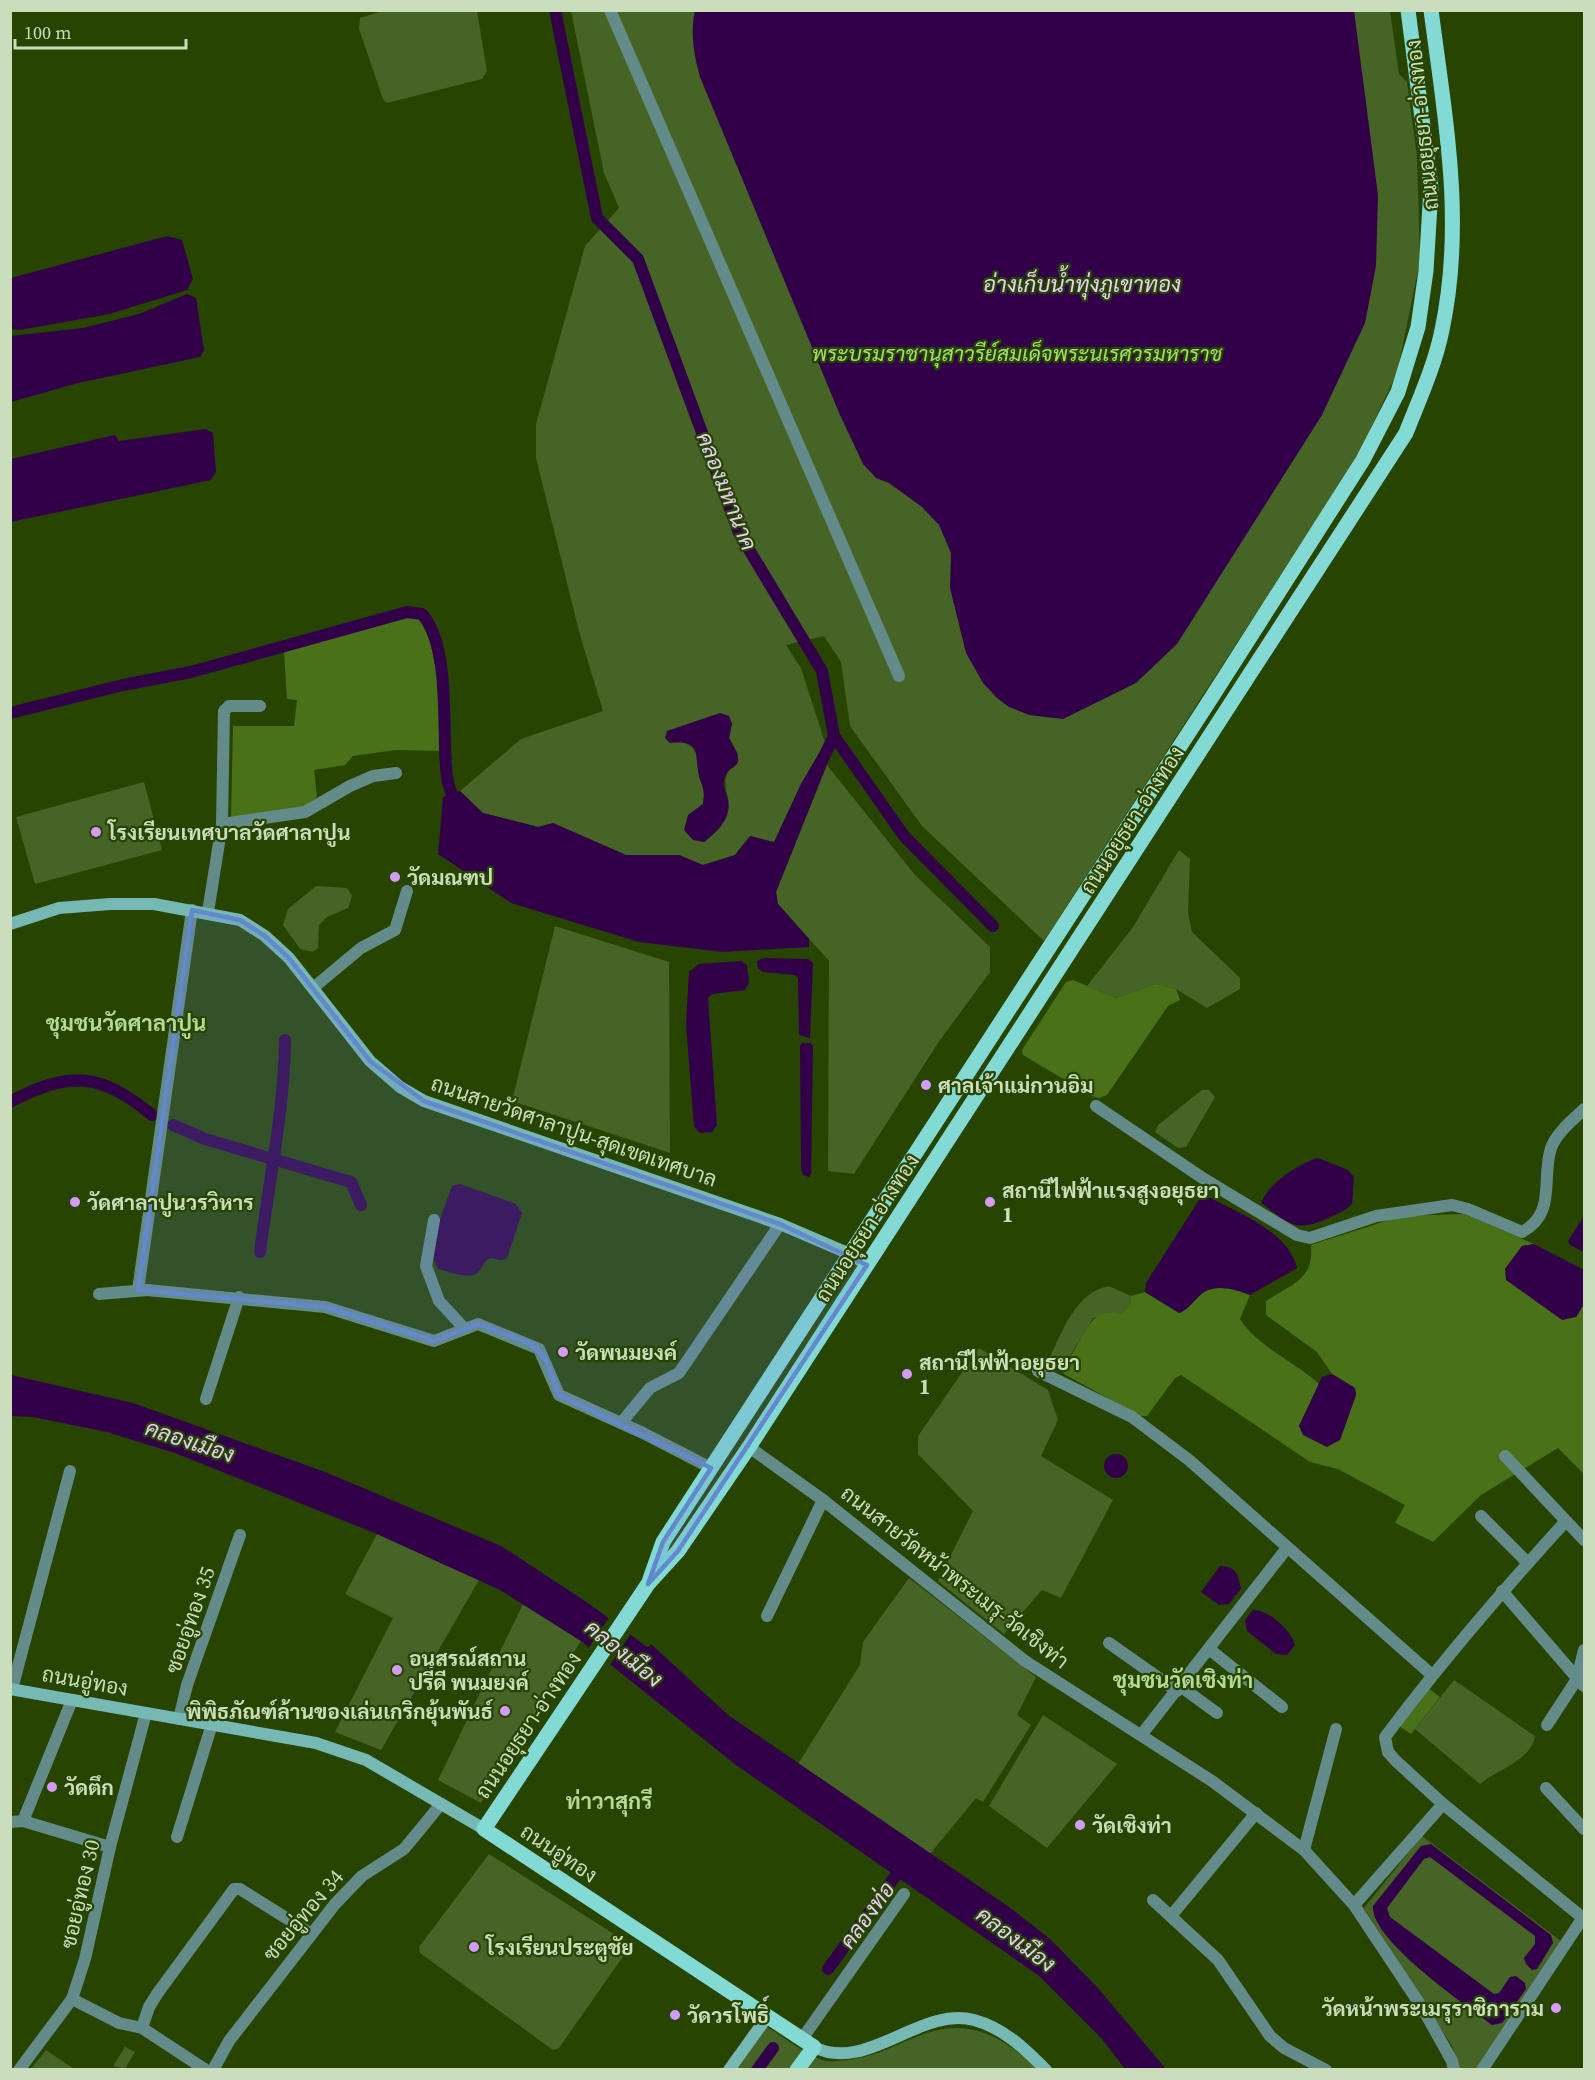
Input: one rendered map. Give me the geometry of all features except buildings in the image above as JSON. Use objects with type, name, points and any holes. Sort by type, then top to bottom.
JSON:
[{"type":"main road","name":"ถนนอยุธยา-อ่างทอง","points":[[648,1584],[663,1542],[1356,470],[1398,392],[1418,327],[1426,271],[1431,188],[1408,10]]},
{"type":"main road","name":"ถนนอยุธยา-อ่างทอง","points":[[484,1829],[648,1584],[678,1551],[749,1448],[1406,433],[1428,379],[1442,331],[1451,279],[1453,183],[1431,10]]},
{"type":"main road","name":"ถนนอู่ทอง","points":[[484,1829],[808,2043]]},
{"type":"main road","points":[[797,2070],[808,2043]]},
{"type":"street","points":[[610,10],[899,676]]},
{"type":"street","points":[[208,912],[222,824],[224,710],[229,706],[260,706]]},
{"type":"street","points":[[222,824],[305,812],[350,786],[373,776],[396,772]]},
{"type":"street","points":[[313,988],[361,948],[395,930],[406,891]]},
{"type":"street","name":"ถนนสายวัดศาลาปูน-สุดเขตเทศบาล","points":[[10,924],[68,907],[154,904],[192,909],[240,920],[265,936],[290,958],[370,1061],[400,1087],[424,1101],[780,1224],[850,1254],[867,1265]]},
{"type":"street","points":[[138,1290],[192,909]]},
{"type":"street","points":[[1096,1106],[1204,1179],[1297,1235],[1310,1238],[1376,1216],[1452,1205],[1468,1209],[1522,1233],[1541,1216],[1547,1201],[1550,1150],[1556,1139],[1584,1109]]},
{"type":"street","points":[[434,1220],[426,1266],[439,1301],[464,1328]]},
{"type":"street","points":[[621,1423],[650,1388],[679,1373],[780,1224]]},
{"type":"street","points":[[99,1294],[138,1290],[239,1297],[325,1307],[424,1340],[443,1339],[464,1328],[478,1324],[531,1344],[545,1358],[559,1395],[711,1468]]},
{"type":"street","points":[[206,1399],[239,1297]]},
{"type":"street","points":[[1038,1371],[1132,1417],[1189,1460],[1432,1675]]},
{"type":"street","name":"ถนนสายวัดหน้าพระเมรุ-วัดเชิงท่า","points":[[749,1448],[823,1500],[1025,1661],[1142,1734],[1256,1813],[1304,1850],[1354,1905],[1423,2009],[1452,2061],[1454,2070]]},
{"type":"street","points":[[1505,1456],[1584,1540]]},
{"type":"street","points":[[11,1689],[70,1471]]},
{"type":"street","points":[[766,1616],[823,1500]]},
{"type":"street","points":[[1481,1516],[1528,1563]]},
{"type":"street","points":[[1482,2070],[1584,1917],[1443,1804],[1396,1761],[1385,1745],[1385,1737],[1432,1675],[1502,1591],[1566,1521]]},
{"type":"street","name":"ซอยอู่ทอง 35","points":[[179,1719],[187,1685],[240,1535]]},
{"type":"street","points":[[1142,1734],[1287,1548]]},
{"type":"street","points":[[1502,1591],[1581,1682]]},
{"type":"street","points":[[1109,1643],[1217,1713]]},
{"type":"street","points":[[1209,1649],[1282,1707]]},
{"type":"street","points":[[1547,1725],[1581,1682],[1584,1650]]},
{"type":"street","name":"ถนนอู่ทอง","points":[[11,1689],[326,1746],[366,1760],[484,1829]]},
{"type":"street","points":[[72,1700],[17,1821],[110,1847]]},
{"type":"street","name":"ซอยอู่ทอง 30","points":[[19,2070],[72,1999],[85,1959],[110,1847],[146,1713]]},
{"type":"street","points":[[177,1837],[212,1725]]},
{"type":"street","points":[[1304,1850],[1336,1729]]},
{"type":"street","points":[[1546,1788],[1584,1829]]},
{"type":"street","name":"ซอยอู่ทอง 34","points":[[213,2070],[229,2041],[310,1934],[362,1876],[404,1849],[441,1804]]},
{"type":"street","points":[[1354,1905],[1443,1804]]},
{"type":"street","points":[[1171,1916],[1256,1813]]},
{"type":"street","points":[[142,2028],[149,2007],[157,1994],[234,1889],[240,1889],[310,1934]]},
{"type":"street","points":[[808,2043],[904,1894]]},
{"type":"street","points":[[1153,1900],[1218,1960],[1270,2036],[1284,2048],[1326,2070]]},
{"type":"street","points":[[72,1999],[119,2023],[142,2028],[206,2070]]},
{"type":"street","points":[[729,2070],[767,2017]]},
{"type":"street","name":"ถนนอู่ทอง","points":[[808,2043],[838,2055],[861,2051],[914,2029],[952,2020],[972,2020],[998,2029],[1019,2043],[1046,2070]]},
{"type":"highlighted area","points":[[192,910],[240,920],[265,936],[289,958],[370,1061],[424,1101],[780,1224],[867,1265],[678,1551],[648,1584],[663,1542],[711,1468],[559,1395],[545,1358],[531,1344],[478,1324],[434,1341],[325,1307],[138,1290]]},
{"type":"green space","points":[[382,11],[477,11],[487,71],[482,79],[387,103],[383,99],[359,29],[360,18]]},
{"type":"green space","name":"พระบรมราชานุสาวรีย์สมเด็จพระนเรศวรมหาราช","points":[[571,11],[1390,11],[1399,74],[1407,82],[1417,156],[1420,261],[1397,373],[1357,457],[1044,941],[922,826],[850,726],[841,662],[824,636],[786,645],[801,668],[825,743],[801,784],[774,843],[750,836],[735,855],[703,865],[679,855],[626,855],[553,823],[538,827],[483,813],[460,791],[521,739],[603,711],[580,635],[536,458],[536,424],[585,246],[619,208],[604,173]],"holes":[[[732,724],[729,738],[738,754],[726,776],[729,802],[688,815],[703,804],[704,792],[696,753],[684,742]]]},
{"type":"green space","points":[[408,617],[419,619],[428,628],[439,687],[442,751],[396,750],[353,756],[345,765],[314,770],[317,797],[306,807],[231,819],[233,726],[294,726],[297,700],[287,699],[284,652]]},
{"type":"green space","points":[[827,765],[915,875],[990,947],[990,972],[938,1043],[854,1174],[828,1171],[829,961],[778,904],[776,892]]},
{"type":"green space","points":[[144,782],[162,850],[35,884],[16,817]]},
{"type":"green space","points":[[1179,850],[1190,859],[1188,913],[1192,932],[1240,978],[1240,989],[1207,1008],[1176,989],[1156,984],[1116,998],[1087,986],[1133,927]]},
{"type":"green space","points":[[316,886],[347,888],[352,896],[348,908],[327,917],[319,925],[318,948],[313,952],[300,949],[283,925],[288,909]]},
{"type":"green space","points":[[555,926],[669,962],[670,1153],[512,1101]]},
{"type":"green space","points":[[1073,980],[1116,998],[1156,984],[1176,989],[1180,1000],[1168,1006],[1107,1095],[1099,1098],[1023,1055],[1022,1050],[1066,982]]},
{"type":"green space","points":[[1202,1090],[1209,1090],[1215,1097],[1186,1147],[1178,1148],[1155,1132],[1158,1125]]},
{"type":"green space","points":[[1464,1214],[1534,1244],[1522,1246],[1505,1269],[1576,1317],[1584,1304],[1584,1474],[1558,1448],[1481,1495],[1433,1542],[1395,1523],[1405,1505],[1338,1469],[1310,1462],[1181,1375],[1175,1378],[1147,1416],[1140,1416],[1064,1374],[1061,1367],[1074,1351],[1091,1322],[1108,1313],[1120,1314],[1130,1306],[1131,1296],[1145,1292],[1179,1313],[1204,1292],[1215,1288],[1233,1290],[1250,1295],[1240,1319],[1247,1329],[1266,1346],[1319,1384],[1299,1426],[1340,1440],[1356,1395],[1355,1388],[1332,1374],[1317,1352],[1266,1315],[1266,1301],[1293,1285],[1305,1273],[1311,1257],[1311,1245],[1401,1216]]},
{"type":"green space","points":[[1109,1286],[1131,1296],[1130,1306],[1120,1314],[1093,1318],[1066,1363],[1061,1367],[1052,1363],[1050,1357],[1066,1324],[1079,1304],[1098,1290]]},
{"type":"green space","points":[[979,1348],[1048,1390],[1058,1420],[1041,1456],[1113,1500],[1061,1598],[1042,1590],[1004,1634],[938,1581],[973,1511],[918,1454],[918,1436]]},
{"type":"green space","name":"อนุสรณ์สถาน ปรีดี พนมยงค์","points":[[377,1534],[479,1580],[381,1750],[335,1732],[393,1618],[345,1594]]},
{"type":"green space","points":[[909,1578],[1036,1677],[1017,1715],[1031,1725],[983,1802],[976,1798],[930,1854],[798,1764],[860,1665],[863,1642]]},
{"type":"green space","name":"พิพิธภัณฑ์ล้านของเล่นเกริกยุ้นพันธ์","points":[[523,1604],[581,1641],[481,1803],[438,1780]]},
{"type":"green space","points":[[1454,1680],[1535,1736],[1532,1745],[1521,1758],[1480,1784],[1415,1729]]},
{"type":"green space","points":[[1428,1688],[1440,1697],[1411,1734],[1399,1726]]},
{"type":"green space","points":[[1043,1715],[1117,1764],[1047,1848],[989,1806]]},
{"type":"green space","points":[[1422,1836],[1561,1941],[1478,2069],[1459,2069],[1452,2046],[1364,1908]]},
{"type":"green space","points":[[489,1854],[631,1945],[559,2048],[553,2050],[420,1953],[419,1947]]},
{"type":"green space","points":[[767,2027],[808,2053],[830,2061],[864,2057],[927,2033],[944,2029],[974,2030],[988,2034],[1014,2049],[1038,2070],[736,2070]]},
{"type":"green space","points":[[125,2047],[135,2052],[125,2069],[113,2066]]},
{"type":"green space","points":[[46,2050],[74,2069],[31,2069]]},
{"type":"water","name":"อ่างเก็บน้ำทุ่งภูเขาทอง","points":[[695,10],[1354,11],[1378,195],[1376,266],[1365,323],[1322,415],[1177,644],[1136,683],[1063,719],[1029,715],[1009,707],[983,683],[966,653],[950,588],[951,553],[939,525],[922,507],[889,483],[876,478],[863,464],[840,415],[700,77],[693,44]]},
{"type":"water","points":[[167,236],[182,240],[193,279],[187,290],[109,314],[20,330],[11,329],[11,278]]},
{"type":"water","points":[[187,294],[196,298],[204,350],[200,357],[78,383],[11,402],[11,336],[83,328],[139,314]]},
{"type":"water","points":[[206,429],[213,433],[216,472],[211,480],[11,522],[11,459],[115,435],[119,441]]},
{"type":"water","points":[[720,713],[729,716],[732,724],[729,738],[738,762],[729,770],[724,781],[729,807],[726,819],[704,842],[693,840],[684,830],[688,815],[703,804],[704,792],[695,750],[688,744],[670,743],[665,738],[667,731]]},
{"type":"water","points":[[825,743],[833,749],[776,892],[778,904],[809,939],[809,947],[723,952],[639,942],[511,903],[438,854],[443,797],[460,791],[483,813],[538,827],[553,823],[626,855],[679,855],[703,865],[735,855],[750,836],[774,842],[801,784]]},
{"type":"water","points":[[764,958],[808,959],[813,963],[810,1038],[799,1035],[798,978],[795,975],[763,972],[758,968],[757,961]]},
{"type":"water","points":[[741,961],[747,965],[749,983],[745,990],[712,994],[708,998],[717,1125],[712,1132],[700,1133],[694,1126],[686,1024],[689,972],[699,964]]},
{"type":"water","points":[[810,1043],[813,1046],[811,1174],[809,1177],[803,1175],[801,1168],[800,1045]]},
{"type":"water","points":[[1318,1158],[1348,1170],[1354,1177],[1352,1204],[1349,1207],[1313,1224],[1297,1225],[1284,1220],[1261,1203],[1270,1189],[1285,1175],[1302,1164]]},
{"type":"water","points":[[460,1184],[516,1204],[522,1213],[507,1258],[502,1260],[490,1258],[477,1273],[469,1276],[438,1269],[432,1255],[435,1233],[452,1186]]},
{"type":"water","points":[[1211,1198],[1262,1225],[1274,1234],[1292,1255],[1297,1268],[1250,1295],[1227,1289],[1209,1290],[1179,1313],[1145,1292],[1146,1283],[1199,1200]]},
{"type":"water","points":[[1584,1216],[1584,1252],[1570,1245],[1568,1241]]},
{"type":"water","points":[[1534,1244],[1584,1270],[1584,1304],[1576,1317],[1562,1320],[1506,1280],[1505,1269],[1522,1246]]},
{"type":"water","points":[[1332,1374],[1355,1388],[1356,1395],[1340,1440],[1327,1447],[1303,1435],[1299,1426],[1322,1377]]},
{"type":"water","name":"คลองเมือง","points":[[11,1375],[133,1403],[325,1472],[501,1546],[588,1603],[647,1647],[652,1645],[728,1715],[1009,1907],[1050,1939],[1097,1987],[1166,2069],[1125,2069],[1102,2039],[1038,1975],[736,1765],[581,1641],[500,1590],[377,1534],[175,1453],[107,1432],[33,1417],[11,1416]]},
{"type":"water","points":[[1116,1454],[1124,1458],[1128,1466],[1124,1474],[1116,1478],[1108,1474],[1104,1466],[1108,1458]]},
{"type":"water","points":[[1220,1566],[1233,1570],[1240,1584],[1241,1589],[1229,1604],[1219,1605],[1201,1592]]},
{"type":"water","points":[[1253,1610],[1266,1613],[1289,1633],[1295,1645],[1287,1655],[1276,1654],[1247,1631],[1245,1620]]},
{"type":"water","points":[[1431,1844],[1551,1935],[1553,1943],[1537,1969],[1532,1970],[1524,1958],[1535,1944],[1535,1936],[1430,1857],[1424,1859],[1387,1908],[1390,1917],[1494,1994],[1499,1993],[1510,1977],[1516,1976],[1525,1983],[1526,1989],[1502,2023],[1492,2025],[1442,1988],[1402,1953],[1376,1920],[1373,1906],[1421,1846]]},
{"type":"pier","points":[[610,1616],[632,1632],[608,1668],[587,1650]]},
{"type":"waterway","name":"คลองมหานาค","points":[[555,10],[597,218],[638,259],[739,533],[822,671],[834,736],[904,836],[993,926]]},
{"type":"waterway","points":[[10,713],[123,685],[191,672],[407,612],[422,614],[438,648],[442,669],[445,759],[447,777],[457,808]]},
{"type":"waterway","points":[[823,759],[834,736]]},
{"type":"waterway","points":[[260,1252],[279,1120],[285,1040]]},
{"type":"waterway","points":[[10,1102],[50,1085],[68,1081],[84,1081],[117,1091],[152,1115]]},
{"type":"waterway","points":[[173,1125],[205,1139],[351,1182],[361,1205]]},
{"type":"waterway","name":"คลองท่อ","points":[[828,1969],[904,1864]]},
{"type":"waterway","name":"คลองท่อ","points":[[757,2070],[773,2048]]},
{"type":"place","name":"โรงเรียนเทศบาลวัดศาลาปูน","points":[[96,832]]},
{"type":"place","name":"วัดมณฑป","points":[[395,877]]},
{"type":"place","name":"ศาลเจ้าแม่กวนอิม","points":[[926,1085]]},
{"type":"place","name":"วัดศาลาปูนวรวิหาร","points":[[75,1202]]},
{"type":"place","name":"สถานีไฟฟ้าแรงสูงอยุธยา 1","points":[[990,1202]]},
{"type":"place","name":"วัดพนมยงค์","points":[[563,1352]]},
{"type":"place","name":"สถานีไฟฟ้าอยุธยา 1","points":[[907,1374]]},
{"type":"place","name":"อนุสรณ์สถาน ปรีดี พนมยงค์","points":[[397,1670]]},
{"type":"place","name":"พิพิธภัณฑ์ล้านของเล่นเกริกยุ้นพันธ์","points":[[505,1711]]},
{"type":"place","name":"วัดตึก","points":[[52,1787]]},
{"type":"place","name":"วัดเชิงท่า","points":[[1080,1825]]},
{"type":"place","name":"โรงเรียนประตูชัย","points":[[474,1947]]},
{"type":"place","name":"วัดหน้าพระเมรุราชิการาม","points":[[1556,2008]]},
{"type":"place","name":"วัดวรโพธิ์","points":[[675,2015]]},
{"type":"district","name":"ชุมชนวัดศาลาปูน","points":[[126,1023]]},
{"type":"district","name":"ชุมชนวัดเชิงท่า","points":[[1183,1680]]},
{"type":"district","name":"ท่าวาสุกรี","points":[[609,1801]]}]
